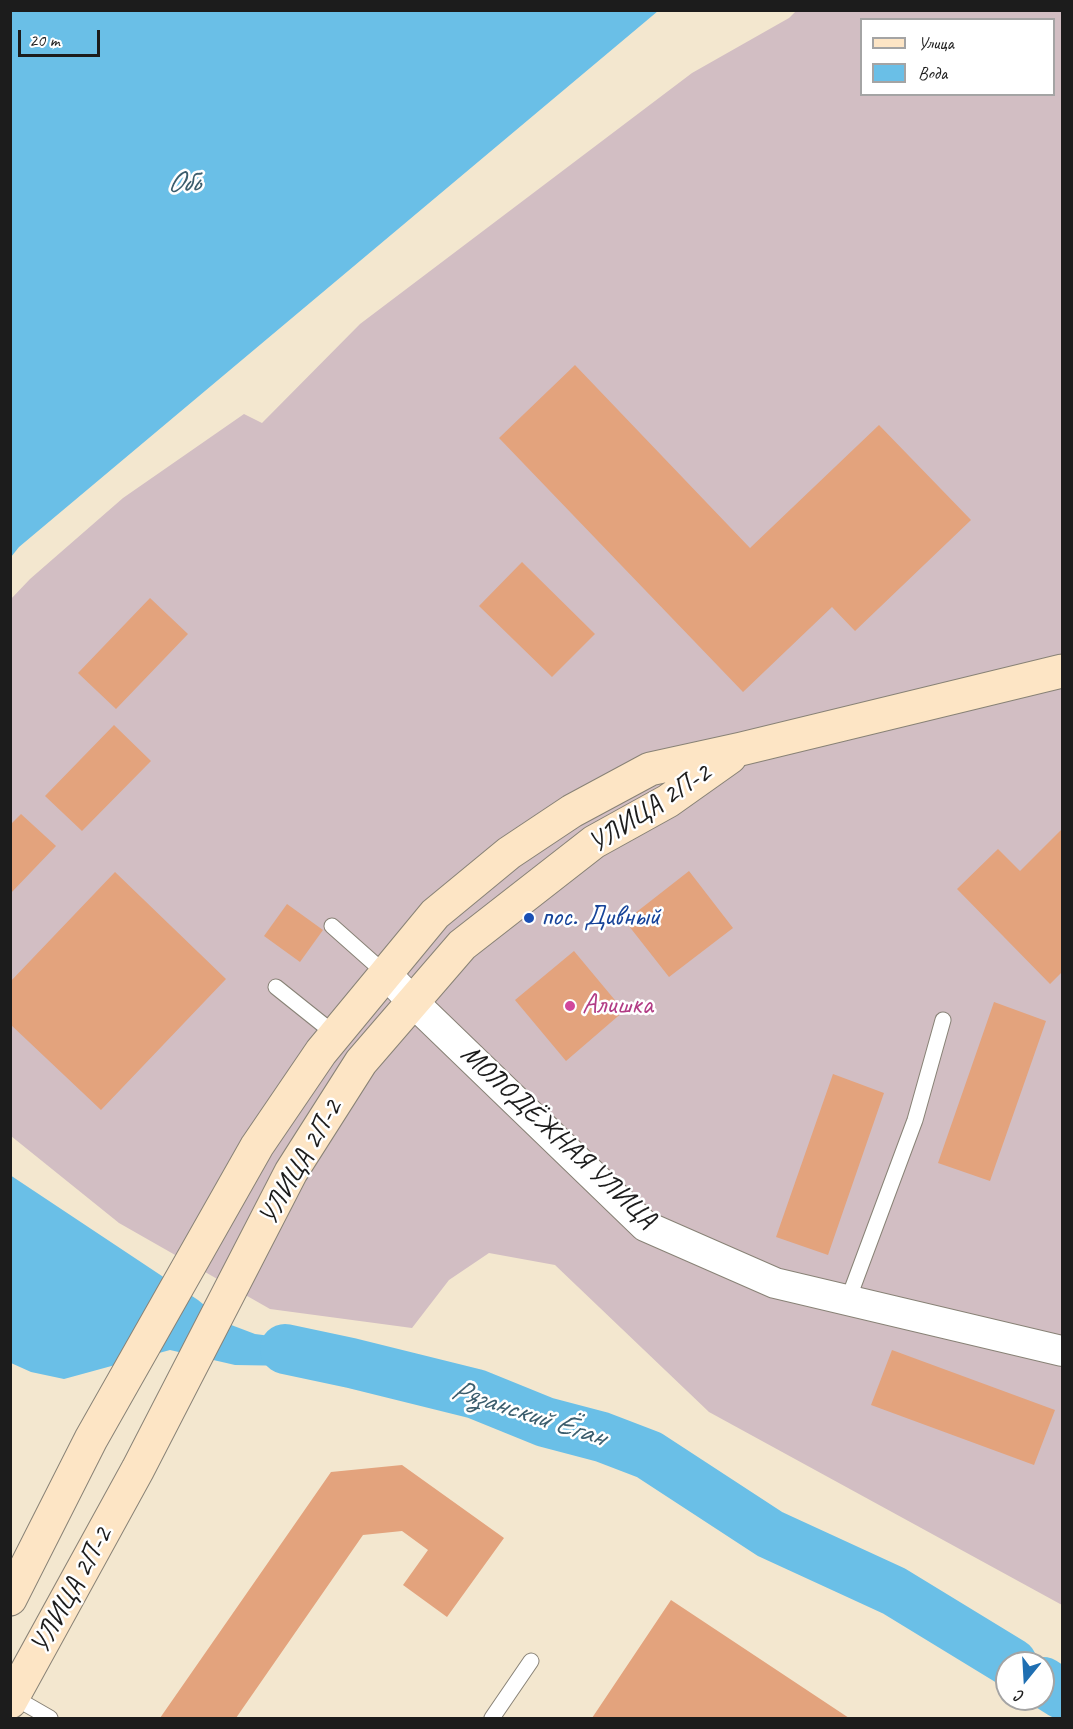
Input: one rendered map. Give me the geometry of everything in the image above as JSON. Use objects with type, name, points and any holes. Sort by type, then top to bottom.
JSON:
[{"type":"main road","name":"УЛИЦА 2П-2","points":[[10,1599],[91,1439],[257,1146],[321,1052],[435,914],[509,853],[572,811],[650,769],[1062,671]]},
{"type":"main road","name":"УЛИЦА 2П-2","points":[[12,1698],[138,1469],[291,1172],[361,1062],[462,945],[594,842],[668,801],[741,749]]},
{"type":"street","name":"МОЛОДЁЖНАЯ УЛИЦА","points":[[386,974],[645,1226],[775,1283],[1062,1351]]},
{"type":"lane","points":[[332,926],[386,974]]},
{"type":"lane","points":[[276,987],[336,1035]]},
{"type":"lane","points":[[848,1300],[915,1120],[943,1020]]},
{"type":"lane","points":[[492,1719],[531,1661]]},
{"type":"lane","points":[[12,1698],[50,1719]]},
{"type":"shaded area","points":[[796,11],[1062,11],[1062,1605],[709,1412],[555,1265],[489,1253],[449,1280],[412,1328],[270,1309],[119,1223],[11,1136],[10,600],[30,579],[123,498],[244,414],[262,423],[360,324],[692,73],[789,18]]},
{"type":"water","name":"Обь","points":[[11,10],[658,11],[19,547],[11,557]]},
{"type":"water","points":[[10,1175],[198,1300],[226,1323],[255,1334],[356,1347],[351,1363],[342,1378],[295,1366],[235,1365],[170,1350],[64,1379],[31,1372],[11,1363]]},
{"type":"building","points":[[575,365],[750,548],[879,425],[971,520],[855,631],[832,607],[743,692],[499,438]]},
{"type":"building","points":[[522,562],[595,634],[552,677],[479,606]]},
{"type":"building","points":[[150,598],[188,634],[116,709],[78,673]]},
{"type":"building","points":[[114,725],[151,761],[82,831],[45,796]]},
{"type":"building","points":[[21,814],[56,846],[10,894],[10,825]]},
{"type":"building","points":[[1062,829],[1062,972],[1050,984],[957,889],[998,849],[1020,871]]},
{"type":"building","points":[[689,871],[733,928],[669,977],[625,921]]},
{"type":"building","points":[[115,872],[226,979],[101,1110],[10,1024],[10,982]]},
{"type":"building","points":[[287,904],[323,930],[300,962],[264,936]]},
{"type":"building","name":"Алишка","points":[[574,951],[624,1011],[566,1061],[515,1000]]},
{"type":"building","points":[[994,1002],[1046,1021],[990,1181],[938,1163]]},
{"type":"building","points":[[833,1074],[884,1093],[828,1255],[776,1237]]},
{"type":"building","points":[[892,1350],[1055,1410],[1034,1465],[871,1405]]},
{"type":"building","points":[[402,1465],[504,1538],[447,1617],[403,1585],[428,1550],[402,1531],[363,1535],[236,1718],[160,1718],[331,1472]]},
{"type":"building","points":[[671,1600],[849,1718],[592,1718]]},
{"type":"waterway","name":"Рязанский Ёган","points":[[285,1349],[476,1394],[545,1422],[602,1437],[649,1455],[770,1534],[894,1591],[995,1653]]},
{"type":"waterway","name":"Рязанский Ёган","points":[[1055,1690],[1062,1694]]},
{"type":"place","name":"пос. Дивный","points":[[529,918]]},
{"type":"place","name":"Алишка","points":[[570,1006]]}]
